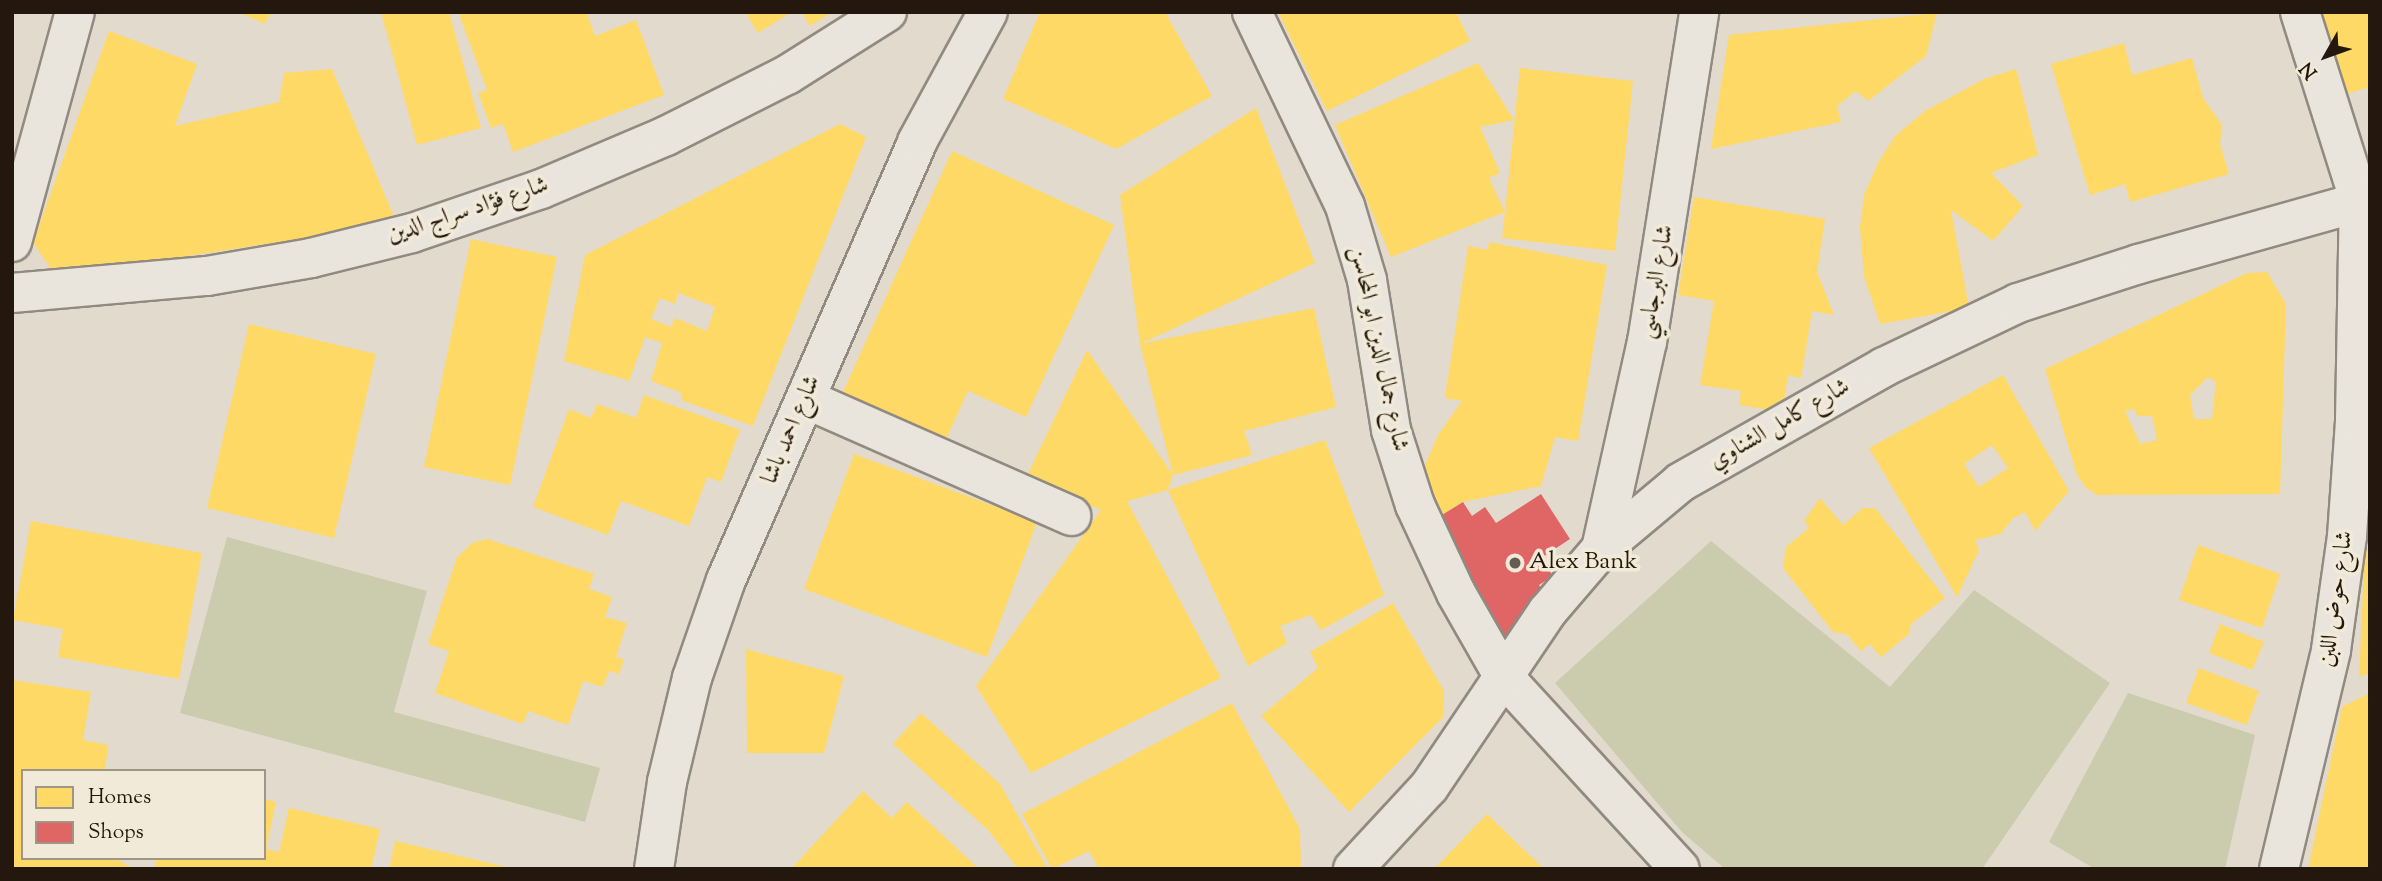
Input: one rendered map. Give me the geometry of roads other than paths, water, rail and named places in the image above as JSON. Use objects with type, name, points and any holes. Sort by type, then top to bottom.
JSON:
[{"type":"street","points":[[12,242],[75,12]]},
{"type":"street","name":"شارع فؤاد سراج الدين","points":[[12,293],[207,276],[311,258],[412,233],[541,189],[666,136],[787,75],[887,12]]},
{"type":"street","name":"شارع احمد باشا","points":[[654,869],[667,782],[692,678],[726,580],[917,142],[988,12]]},
{"type":"street","name":"شارع جمال الدين ابو المحاسن","points":[[1252,12],[1345,206],[1367,280],[1391,430],[1415,505],[1456,593],[1504,677],[1680,869]]},
{"type":"street","name":"شارع البرجاسي","points":[[1601,549],[1647,342],[1699,12]]},
{"type":"street","name":"شارع حوض اللبن","points":[[2279,869],[2331,650],[2347,536],[2366,201],[2300,12]]},
{"type":"street","name":"شارع كامل الشناوي","points":[[1353,869],[1429,788],[1547,612],[1601,549],[1692,475],[1884,367],[2018,303],[2366,201]]},
{"type":"street","points":[[806,399],[1071,516]]},
{"type":"place","name":"Alex Bank","points":[[1515,563]]}]
